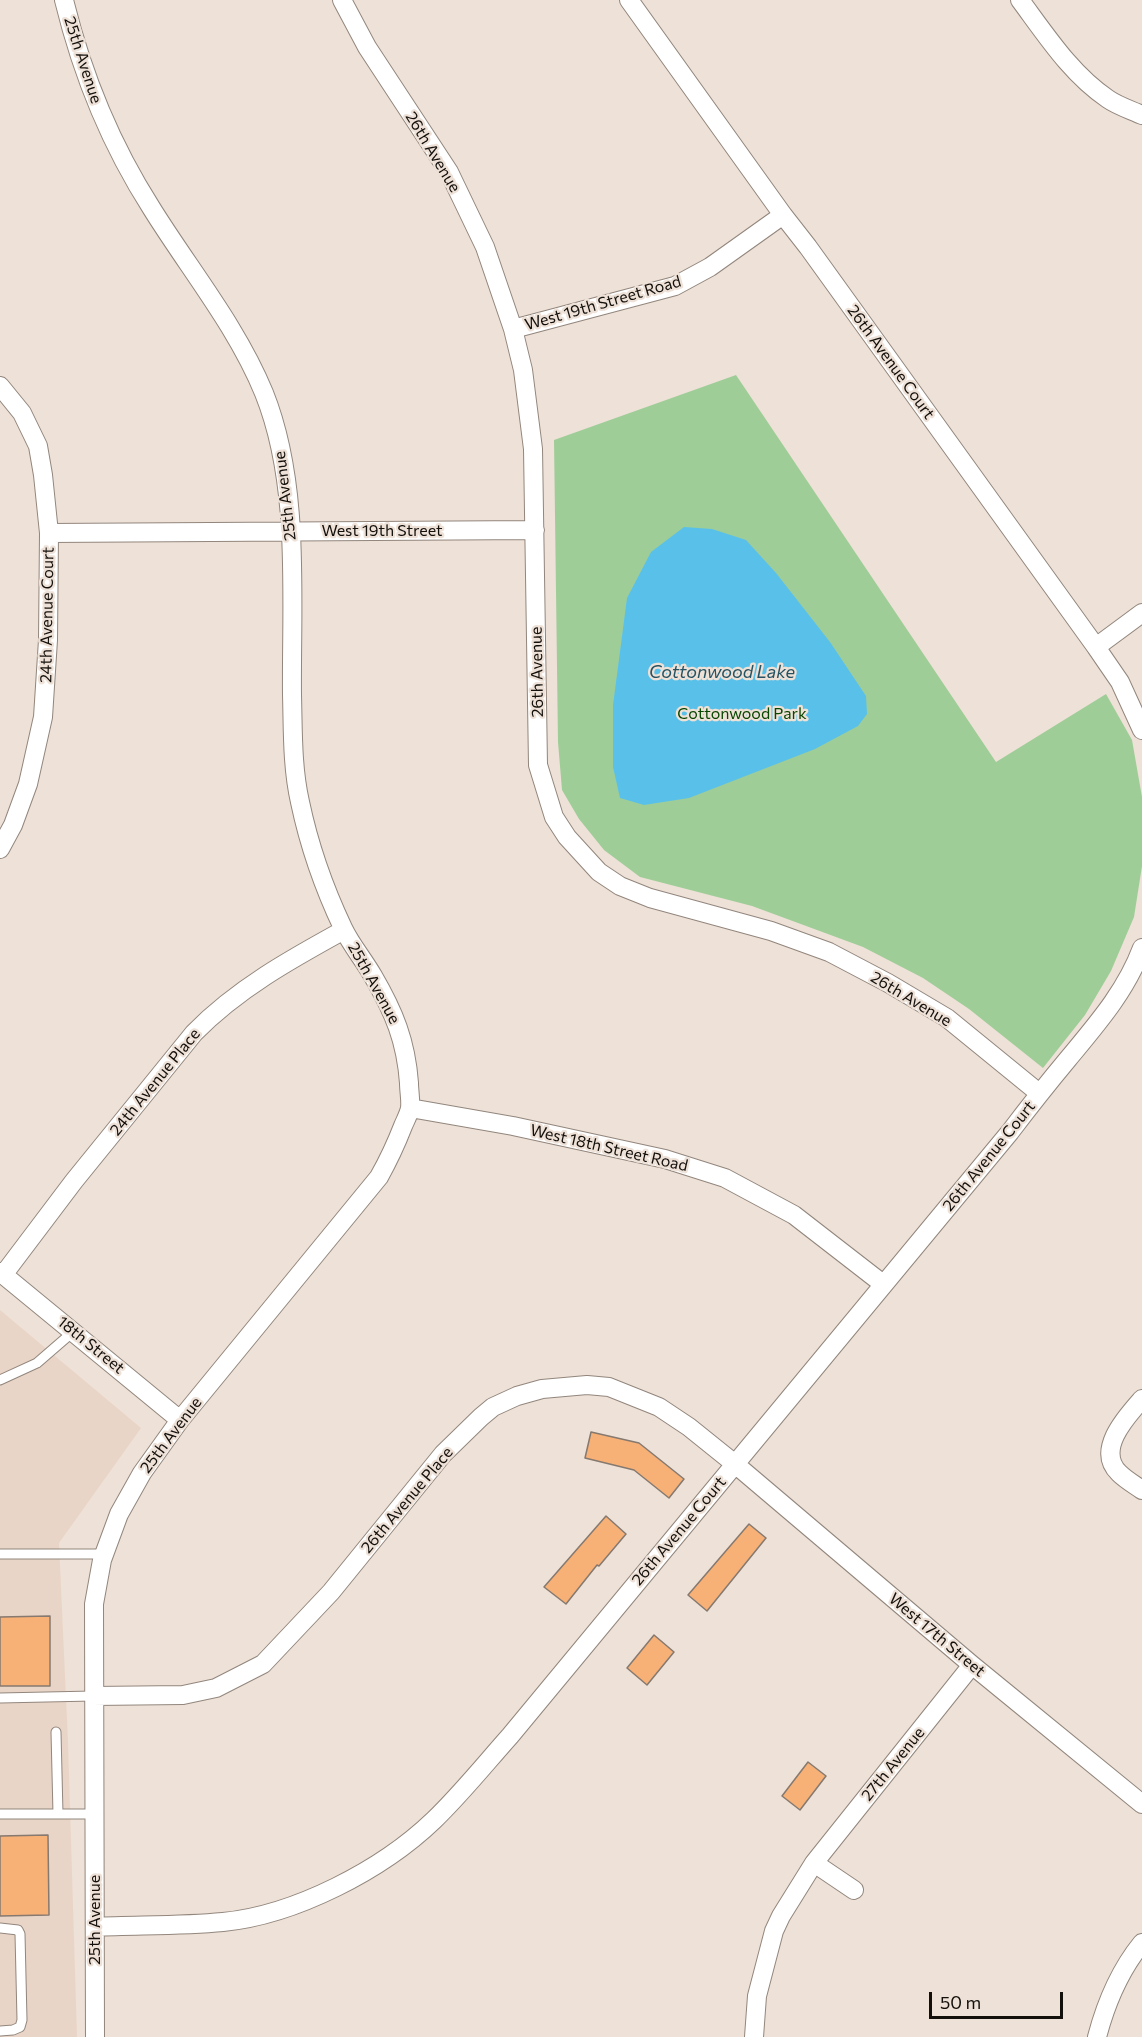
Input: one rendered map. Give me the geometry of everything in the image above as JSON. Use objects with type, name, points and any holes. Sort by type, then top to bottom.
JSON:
[{"type":"street","name":"25th Avenue","points":[[64,0],[79,54],[101,116],[152,209],[229,326],[264,393],[280,448],[291,532],[292,717],[295,778],[318,867],[344,930],[374,977],[398,1024],[407,1058],[410,1108],[390,1158],[379,1177],[180,1420],[136,1483],[119,1514],[105,1554],[94,1604],[95,2037]]},
{"type":"street","name":"26th Avenue","points":[[342,0],[367,47],[449,172],[485,247],[513,329],[523,370],[533,448],[538,765],[554,817],[567,837],[599,872],[620,886],[650,898],[771,931],[829,952],[947,1018],[1039,1093]]},
{"type":"street","name":"26th Avenue Court","points":[[629,0],[1096,647],[1120,682],[1142,730]]},
{"type":"street","points":[[1020,0],[1054,45],[1088,84],[1110,100],[1142,116]]},
{"type":"street","name":"West 19th Street Road","points":[[513,329],[675,286],[710,267],[783,215]]},
{"type":"street","name":"24th Avenue Court","points":[[0,386],[22,413],[38,446],[49,533],[48,640],[44,717],[28,784],[0,849]]},
{"type":"street","name":"West 19th Street","points":[[49,533],[534,530]]},
{"type":"street","points":[[1096,647],[1142,613]]},
{"type":"street","name":"24th Avenue Place","points":[[2,1273],[74,1181],[210,1016],[250,985],[344,930]]},
{"type":"street","name":"26th Avenue Court","points":[[95,1927],[225,1922],[281,1909],[337,1887],[396,1852],[434,1820],[510,1736],[1010,1132],[1039,1093],[1113,1005],[1136,966],[1142,948]]},
{"type":"street","name":"West 18th Street Road","points":[[410,1108],[513,1126],[665,1159],[725,1178],[794,1215],[883,1284]]},
{"type":"street","name":"18th Street","points":[[2,1273],[180,1420]]},
{"type":"street","name":"26th Avenue Place","points":[[93,1696],[183,1695],[216,1688],[263,1664],[331,1592],[443,1454],[481,1416],[493,1407],[517,1396],[542,1389],[587,1385],[609,1387],[659,1407],[689,1427],[735,1464]]},
{"type":"street","points":[[1142,1399],[1122,1423],[1114,1436],[1111,1448],[1112,1460],[1117,1472],[1142,1490]]},
{"type":"street","name":"West 17th Street","points":[[735,1464],[972,1665],[1142,1804]]},
{"type":"street","name":"27th Avenue","points":[[754,2037],[757,1996],[774,1931],[781,1916],[814,1863],[972,1665]]},
{"type":"street","points":[[814,1863],[854,1890]]},
{"type":"street","points":[[1096,2037],[1116,1983],[1142,1943]]},
{"type":"lane","points":[[0,1380],[37,1363],[74,1331]]},
{"type":"lane","points":[[0,1554],[105,1554]]},
{"type":"lane","points":[[0,1698],[93,1696]]},
{"type":"lane","points":[[56,1732],[58,1814]]},
{"type":"lane","points":[[0,1814],[94,1814]]},
{"type":"lane","points":[[0,1928],[14,1928],[20,1934],[22,2020],[20,2027],[0,2031]]},
{"type":"shaded area","points":[[0,1310],[141,1428],[59,1543],[77,2037],[0,2037]]},
{"type":"green space","name":"Cottonwood Park","points":[[736,375],[996,762],[1106,694],[1132,740],[1142,797],[1142,866],[1134,917],[1111,971],[1085,1015],[1043,1068],[969,1009],[923,978],[863,947],[752,906],[640,877],[604,850],[579,819],[562,790],[558,742],[554,440]]},
{"type":"water","name":"Cottonwood Lake","points":[[684,527],[712,529],[746,540],[776,573],[830,642],[866,696],[867,714],[858,726],[815,749],[689,798],[644,805],[620,798],[613,767],[613,705],[627,598],[651,552]]},
{"type":"building","points":[[591,1432],[639,1443],[684,1479],[669,1498],[634,1470],[585,1458]]},
{"type":"building","points":[[606,1516],[626,1534],[599,1566],[597,1565],[566,1604],[544,1587]]},
{"type":"building","points":[[749,1524],[766,1538],[707,1611],[688,1595]]},
{"type":"building","points":[[50,1616],[50,1686],[0,1686],[0,1617]]},
{"type":"building","points":[[654,1635],[674,1652],[647,1685],[627,1668]]},
{"type":"building","points":[[808,1762],[826,1776],[800,1810],[782,1796]]},
{"type":"building","points":[[48,1835],[49,1915],[0,1916],[0,1836]]}]
